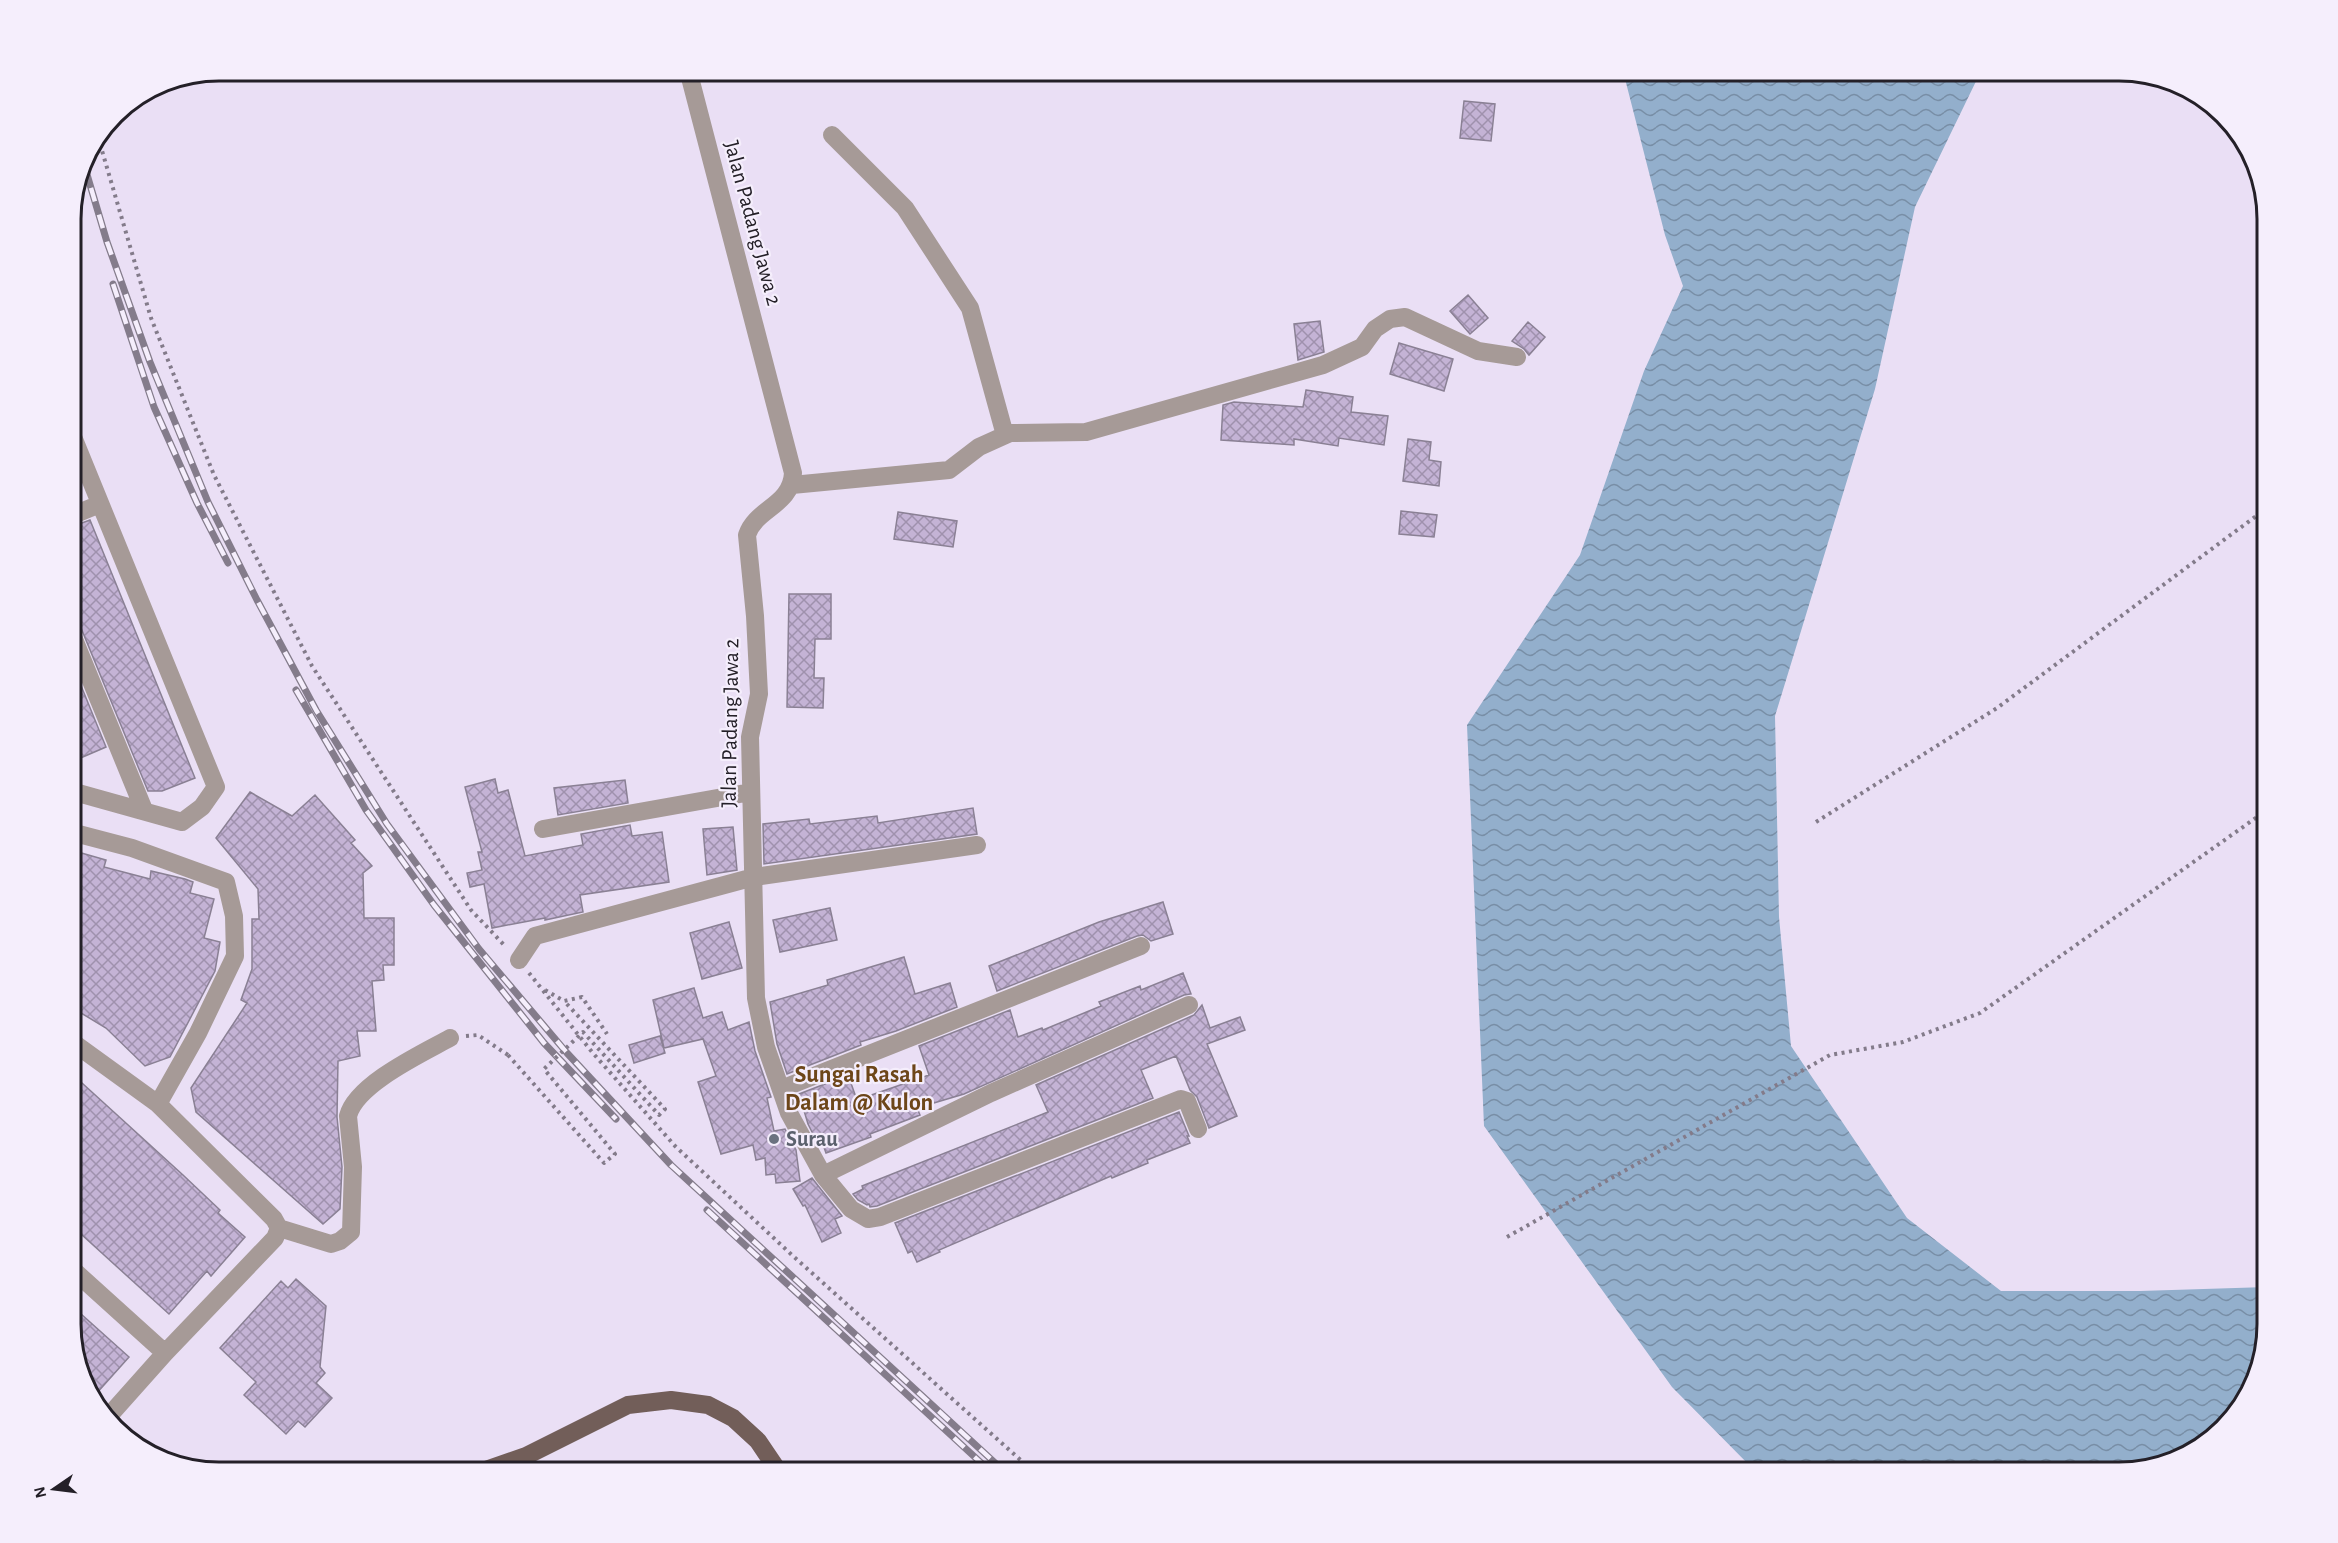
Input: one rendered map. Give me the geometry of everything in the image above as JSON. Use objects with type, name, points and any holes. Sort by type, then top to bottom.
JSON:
[{"type":"main road","points":[[510,1462],[628,1405],[671,1400],[708,1406],[733,1418],[758,1441],[772,1462]]},
{"type":"street","name":"Jalan Padang Jawa 2","points":[[691,81],[793,473],[792,485],[786,495],[750,526],[747,536],[759,694],[750,737],[756,998],[766,1047],[789,1113],[823,1174],[851,1209],[868,1219],[880,1217],[1181,1099],[1187,1101],[1198,1129]]},
{"type":"street","points":[[832,135],[905,208],[970,308],[1005,435]]},
{"type":"street","points":[[792,485],[949,470],[979,447],[1010,433],[1086,432],[1323,365],[1362,347],[1375,329],[1390,319],[1405,316],[1478,351],[1517,357]]},
{"type":"street","points":[[81,457],[216,787],[202,807],[182,822],[81,794]]},
{"type":"street","points":[[81,512],[100,504]]},
{"type":"street","points":[[81,656],[144,810]]},
{"type":"street","points":[[543,829],[751,792]]},
{"type":"street","points":[[81,835],[132,848],[226,882],[234,916],[235,956],[198,1033],[158,1104]]},
{"type":"street","points":[[519,960],[535,936],[754,877],[977,845]]},
{"type":"street","points":[[781,1089],[1141,946]]},
{"type":"street","points":[[823,1174],[1011,1083],[1189,1005]]},
{"type":"street","points":[[277,1233],[332,1244],[351,1232],[353,1167],[348,1116],[350,1108],[368,1089],[396,1069],[450,1038]]},
{"type":"street","points":[[81,1048],[158,1104],[274,1219],[277,1233]]},
{"type":"street","points":[[113,1412],[277,1233]]},
{"type":"street","points":[[81,1277],[165,1353]]},
{"type":"path","points":[[101,148],[151,318],[214,475],[312,666],[471,910],[519,960],[592,1052],[675,1146],[793,1256],[1022,1462]]},
{"type":"path","points":[[1816,822],[1997,708],[2257,516]]},
{"type":"path","points":[[1507,1237],[1830,1054],[1903,1042],[1980,1013],[2257,818]]},
{"type":"path","points":[[450,1038],[478,1035],[508,1055],[604,1163],[615,1154],[543,1069],[583,1032],[659,1115],[665,1109],[564,1001],[541,988]]},
{"type":"path","points":[[564,1001],[582,997],[608,1034]]},
{"type":"water","points":[[1626,81],[1976,81],[1915,207],[1875,389],[1775,716],[1779,917],[1791,1046],[1907,1218],[2001,1291],[2140,1291],[2257,1287],[2256,1342],[2243,1385],[2234,1401],[2210,1428],[2180,1448],[2146,1459],[2119,1462],[1746,1462],[1672,1387],[1484,1126],[1467,725],[1580,555],[1644,371],[1683,286],[1665,235]]},
{"type":"building","points":[[1464,101],[1495,104],[1491,141],[1460,138]]},
{"type":"building","points":[[1468,295],[1488,318],[1470,334],[1450,311]]},
{"type":"building","points":[[1320,321],[1324,352],[1298,360],[1294,324]]},
{"type":"building","points":[[1528,322],[1545,337],[1529,355],[1512,341]]},
{"type":"building","points":[[1399,343],[1453,359],[1444,391],[1390,374]]},
{"type":"building","points":[[1306,390],[1353,397],[1351,412],[1388,416],[1384,445],[1339,438],[1338,446],[1294,439],[1294,445],[1221,440],[1223,405],[1234,402],[1303,407]]},
{"type":"building","points":[[1408,439],[1431,442],[1429,460],[1441,462],[1439,486],[1403,481]]},
{"type":"building","points":[[1401,511],[1437,515],[1434,537],[1399,534]]},
{"type":"building","points":[[898,512],[957,521],[953,547],[894,539]]},
{"type":"building","points":[[90,520],[195,778],[162,791],[148,791],[81,628],[81,523]]},
{"type":"building","points":[[789,594],[831,594],[831,639],[815,639],[814,678],[824,678],[823,708],[787,707]]},
{"type":"building","points":[[81,686],[106,747],[81,758]]},
{"type":"building","points":[[495,779],[498,793],[508,790],[525,856],[583,845],[581,834],[630,825],[632,836],[662,832],[669,882],[580,895],[583,912],[492,928],[484,884],[470,887],[467,873],[482,870],[478,852],[482,852],[465,787]]},
{"type":"building","points":[[625,780],[628,803],[558,815],[554,788]]},
{"type":"building","points":[[250,792],[292,816],[315,795],[355,840],[351,843],[372,866],[363,873],[364,918],[394,918],[394,965],[383,965],[384,980],[372,981],[376,1031],[357,1031],[360,1056],[338,1061],[337,1117],[342,1167],[340,1209],[323,1224],[196,1112],[191,1088],[247,1003],[241,1000],[252,969],[252,919],[259,919],[258,889],[216,838]]},
{"type":"building","points":[[973,808],[977,834],[764,864],[763,824],[809,819],[810,824],[877,816],[878,823]]},
{"type":"building","points":[[733,827],[737,870],[707,875],[703,829]]},
{"type":"building","points":[[81,853],[106,860],[104,867],[150,879],[151,871],[185,879],[193,882],[190,893],[214,899],[204,938],[220,942],[215,971],[170,1057],[145,1066],[106,1028],[81,1013]]},
{"type":"building","points":[[1163,902],[1173,934],[1151,941],[1143,935],[1137,936],[997,991],[989,966],[1099,922]]},
{"type":"building","points":[[830,908],[837,940],[780,952],[773,920]]},
{"type":"building","points":[[729,922],[742,968],[702,979],[690,933]]},
{"type":"building","points":[[904,957],[915,994],[950,983],[957,1007],[896,1031],[860,1042],[861,1045],[787,1074],[777,1044],[770,1002],[828,985],[827,980]]},
{"type":"building","points":[[1183,973],[1191,994],[1184,995],[964,1094],[917,1108],[920,1115],[870,1134],[871,1137],[826,1153],[821,1139],[816,1140],[808,1124],[799,1094],[848,1075],[857,1100],[929,1075],[919,1046],[1010,1010],[1018,1037],[1042,1028],[1043,1030],[1101,1006],[1099,1002],[1140,986],[1141,990]]},
{"type":"building","points":[[694,988],[703,1018],[722,1012],[728,1030],[749,1022],[755,1051],[771,1097],[767,1098],[774,1131],[785,1129],[796,1150],[800,1181],[776,1183],[775,1174],[766,1175],[765,1158],[756,1160],[753,1145],[721,1154],[698,1082],[716,1076],[703,1039],[664,1048],[653,1000]]},
{"type":"building","points":[[1202,1005],[1210,1028],[1240,1017],[1245,1030],[1207,1044],[1237,1116],[1209,1128],[1197,1097],[1190,1090],[1176,1056],[1141,1070],[1153,1098],[877,1206],[870,1207],[853,1194],[863,1189],[862,1186],[1048,1112],[1036,1085],[1194,1015]]},
{"type":"building","points":[[660,1036],[665,1053],[634,1063],[629,1045]]},
{"type":"building","points":[[81,1082],[183,1175],[220,1210],[218,1213],[245,1237],[211,1276],[207,1271],[169,1314],[81,1234]]},
{"type":"building","points":[[1179,1112],[1190,1143],[1147,1160],[1148,1163],[1112,1178],[1111,1176],[939,1250],[940,1252],[917,1262],[912,1251],[908,1253],[895,1223]]},
{"type":"building","points":[[812,1178],[842,1216],[835,1219],[841,1233],[822,1242],[805,1205],[803,1206],[793,1189]]},
{"type":"building","points":[[296,1279],[326,1306],[320,1367],[325,1373],[316,1383],[332,1398],[305,1427],[298,1421],[286,1434],[244,1395],[256,1382],[220,1348],[281,1281],[288,1288]]},
{"type":"building","points":[[81,1314],[129,1357],[99,1391],[86,1360],[81,1333]]},
{"type":"railway","points":[[88,178],[107,242],[150,362],[208,502],[316,710],[387,824],[479,949],[567,1053],[671,1165],[994,1462]]},
{"type":"railway","points":[[113,284],[154,407],[197,503],[228,563]]},
{"type":"railway","points":[[296,690],[366,810],[434,905],[544,1043],[616,1119]]},
{"type":"railway","points":[[707,1210],[980,1462]]},
{"type":"place","name":"Surau","points":[[774,1139]]},
{"type":"district","name":"Sungai Rasah Dalam @ Kulon","points":[[859,1089]]}]
